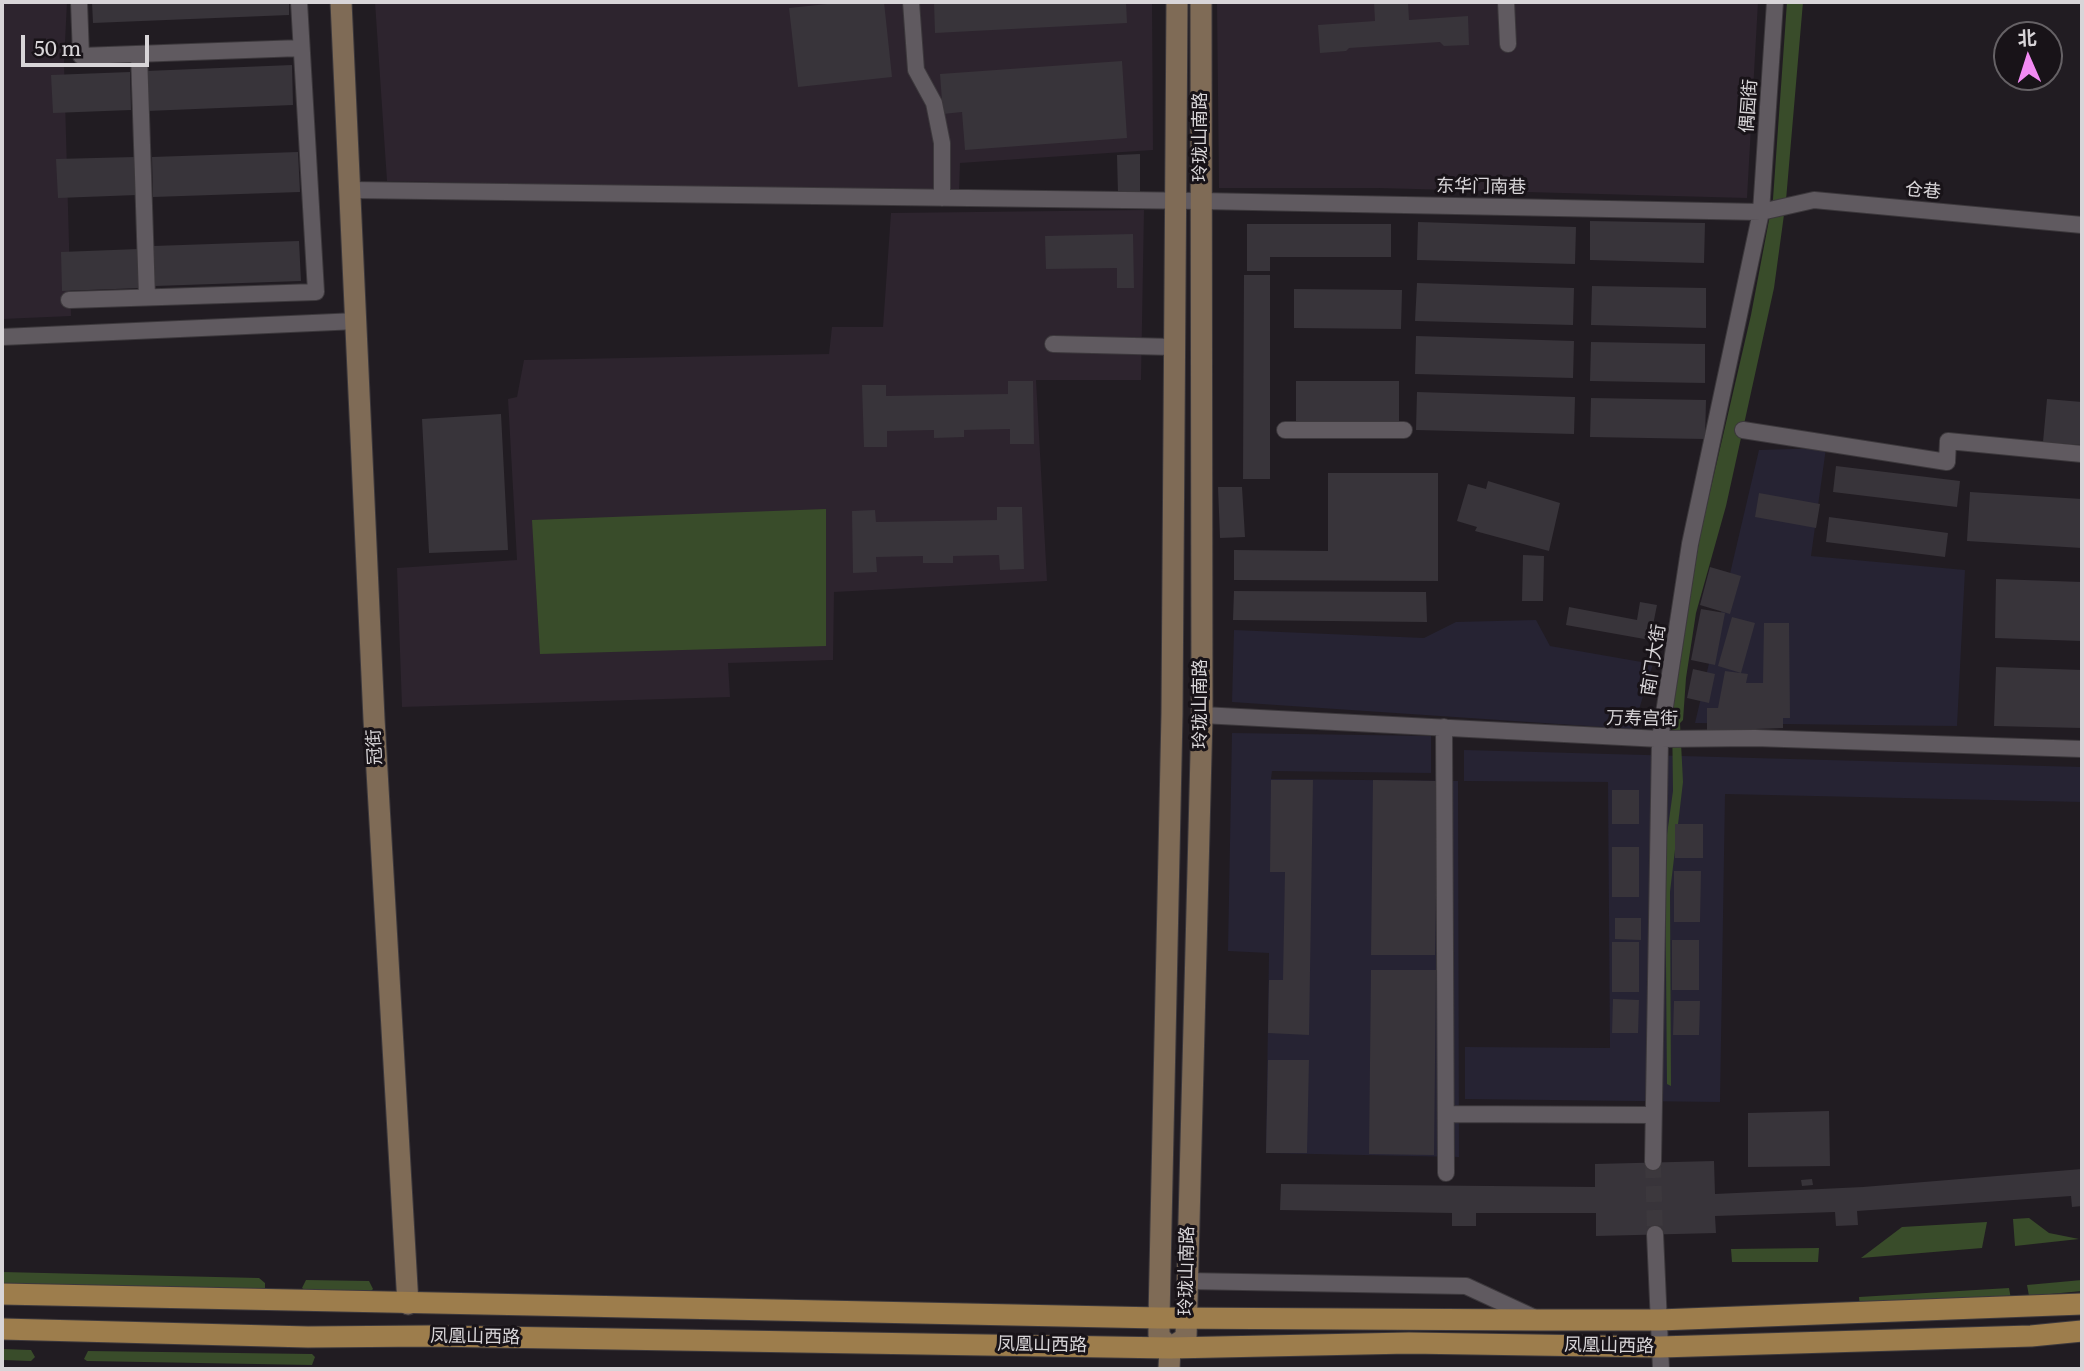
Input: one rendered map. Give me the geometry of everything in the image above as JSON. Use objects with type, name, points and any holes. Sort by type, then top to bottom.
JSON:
[{"type":"main road","name":"冠街","points":[[341,2],[374,719],[408,1304]]},
{"type":"main road","name":"玲珑山南路","points":[[1177,2],[1172,714],[1158,1318],[1159,1336],[1170,1348],[1186,1338],[1202,715],[1201,2]]},
{"type":"main road","name":"凤凰山西路","points":[[2,1294],[1158,1318],[1541,1320],[1659,1320],[2082,1304]]},
{"type":"main road","name":"凤凰山西路","points":[[2,1329],[308,1337],[430,1336],[1170,1348],[1409,1343],[1660,1346],[2031,1336],[2082,1331]]},
{"type":"main road","points":[[1169,1369],[1170,1348]]},
{"type":"street","points":[[79,2],[81,56],[301,48]]},
{"type":"street","points":[[69,300],[316,292],[299,2]]},
{"type":"street","points":[[911,2],[916,70],[934,103],[942,143],[942,198]]},
{"type":"street","points":[[1506,2],[1508,44]]},
{"type":"street","name":"偶园街","points":[[1761,212],[1775,2]]},
{"type":"street","points":[[139,54],[147,298]]},
{"type":"street","name":"东华门南巷","points":[[350,190],[1201,201],[1761,212]]},
{"type":"street","name":"仓巷","points":[[1761,212],[1814,200],[2082,225]]},
{"type":"street","name":"南门大街","points":[[1653,1162],[1660,739],[1690,544],[1761,212]]},
{"type":"street","points":[[2,337],[357,321]]},
{"type":"street","points":[[1052,344],[1173,347]]},
{"type":"street","points":[[1285,430],[1404,430]]},
{"type":"street","points":[[1743,430],[1947,461],[1948,441],[2082,454]]},
{"type":"street","name":"万寿宫街","points":[[1202,715],[1660,739],[1755,738],[2082,749]]},
{"type":"street","points":[[1444,727],[1447,1173]]},
{"type":"street","points":[[1446,1114],[1653,1115]]},
{"type":"street","points":[[1655,1234],[1661,1369]]},
{"type":"street","points":[[1186,1281],[1466,1286],[1541,1320]]},
{"type":"shaded area","points":[[2,2],[67,2],[64,63],[71,316],[2,319]]},
{"type":"shaded area","points":[[375,2],[1152,2],[1153,150],[960,163],[959,193],[387,181]]},
{"type":"shaded area","points":[[1217,2],[1758,2],[1747,198],[1378,188],[1219,188]]},
{"type":"shaded area","points":[[1144,210],[1141,380],[1036,380],[1047,581],[834,592],[833,660],[728,663],[730,697],[402,707],[397,568],[517,560],[508,399],[517,397],[524,360],[829,354],[832,327],[883,327],[891,213]]},
{"type":"shaded area","points":[[1826,448],[1811,556],[1965,570],[1957,726],[1695,723],[1759,450]]},
{"type":"shaded area","points":[[1536,620],[1550,646],[1653,664],[1633,729],[1232,702],[1234,630],[1424,638],[1456,622]]},
{"type":"shaded area","points":[[1232,733],[1431,736],[1431,773],[1272,771],[1271,779],[1458,781],[1459,1157],[1266,1153],[1269,953],[1228,951]]},
{"type":"shaded area","points":[[1464,750],[2082,767],[2082,802],[1725,794],[1720,1102],[1465,1099],[1465,1047],[1610,1048],[1608,782],[1464,781]]},
{"type":"green space","points":[[1787,2],[1803,2],[1786,200],[1774,288],[1726,506],[1696,613],[1683,720],[1680,723],[1683,782],[1670,892],[1671,1086],[1667,1084],[1665,849],[1673,791],[1672,710],[1700,535],[1751,315],[1773,199]]},
{"type":"green space","points":[[826,509],[826,646],[540,654],[532,520]]},
{"type":"green space","points":[[2029,1218],[2049,1233],[2079,1239],[2015,1246],[2013,1219]]},
{"type":"green space","points":[[1987,1222],[1982,1248],[1861,1258],[1902,1227]]},
{"type":"green space","points":[[1819,1248],[1818,1262],[1732,1262],[1731,1249]]},
{"type":"green space","points":[[2,1272],[259,1278],[265,1283],[265,1289],[2,1287]]},
{"type":"green space","points":[[306,1280],[369,1281],[373,1289],[369,1293],[306,1291],[302,1288]]},
{"type":"green space","points":[[2082,1280],[2082,1291],[2029,1296],[2027,1285]]},
{"type":"green space","points":[[2009,1288],[2011,1299],[1860,1308],[1859,1297]]},
{"type":"green space","points":[[2,1349],[31,1350],[35,1357],[31,1361],[2,1360]]},
{"type":"green space","points":[[88,1351],[312,1354],[315,1357],[312,1365],[87,1361],[84,1359]]},
{"type":"building","points":[[92,2],[289,2],[289,15],[93,23]]},
{"type":"building","points":[[846,2],[884,2],[892,77],[798,87],[789,8]]},
{"type":"building","points":[[934,2],[1126,2],[1127,23],[935,33]]},
{"type":"building","points":[[1374,2],[1408,2],[1409,20],[1468,16],[1469,45],[1444,46],[1440,42],[1349,48],[1346,51],[1320,53],[1318,25],[1375,21]]},
{"type":"building","points":[[1122,61],[1127,138],[965,150],[962,112],[943,114],[940,74]]},
{"type":"building","points":[[292,65],[293,105],[147,111],[146,71]]},
{"type":"building","points":[[130,72],[131,110],[53,113],[51,75]]},
{"type":"building","points":[[298,152],[300,192],[153,197],[152,157]]},
{"type":"building","points":[[1140,154],[1140,194],[1118,194],[1117,155]]},
{"type":"building","points":[[135,157],[137,195],[58,198],[56,159]]},
{"type":"building","points":[[1590,221],[1705,223],[1704,263],[1590,260]]},
{"type":"building","points":[[1418,222],[1576,227],[1575,264],[1417,260]]},
{"type":"building","points":[[1247,224],[1391,224],[1391,257],[1270,257],[1270,271],[1247,271]]},
{"type":"building","points":[[1133,234],[1134,288],[1117,288],[1117,268],[1046,269],[1045,236]]},
{"type":"building","points":[[299,241],[301,281],[155,286],[153,246]]},
{"type":"building","points":[[139,249],[141,288],[62,291],[61,252]]},
{"type":"building","points":[[1244,275],[1270,275],[1270,479],[1243,479]]},
{"type":"building","points":[[1417,283],[1574,288],[1573,325],[1415,321]]},
{"type":"building","points":[[1592,286],[1706,288],[1706,328],[1591,325]]},
{"type":"building","points":[[1294,289],[1402,290],[1401,329],[1294,328]]},
{"type":"building","points":[[1416,336],[1574,341],[1573,378],[1415,374]]},
{"type":"building","points":[[1591,342],[1705,344],[1705,383],[1590,381]]},
{"type":"building","points":[[1008,381],[1033,381],[1034,444],[1010,444],[1010,429],[964,430],[964,437],[934,438],[934,430],[887,431],[887,447],[864,447],[862,385],[886,385],[886,396],[1008,394]]},
{"type":"building","points":[[1296,381],[1399,381],[1399,422],[1296,422]]},
{"type":"building","points":[[1417,392],[1575,397],[1574,434],[1416,430]]},
{"type":"building","points":[[1591,398],[1706,400],[1705,439],[1590,437]]},
{"type":"building","points":[[2047,399],[2082,402],[2082,445],[2043,442]]},
{"type":"building","points":[[501,414],[508,550],[429,553],[422,419]]},
{"type":"building","points":[[1836,466],[1960,481],[1957,507],[1833,492]]},
{"type":"building","points":[[1328,473],[1438,473],[1438,581],[1234,580],[1234,550],[1328,551]]},
{"type":"building","points":[[1488,481],[1560,503],[1549,551],[1475,531],[1477,527],[1457,521],[1468,484],[1486,489]]},
{"type":"building","points":[[1218,487],[1242,487],[1245,537],[1220,538]]},
{"type":"building","points":[[1970,492],[2082,499],[2082,548],[1967,541]]},
{"type":"building","points":[[1759,493],[1820,504],[1816,528],[1755,517]]},
{"type":"building","points":[[997,507],[1022,507],[1024,569],[1000,570],[999,555],[953,556],[953,563],[923,563],[923,556],[876,557],[877,572],[853,573],[852,511],[875,510],[876,522],[997,520]]},
{"type":"building","points":[[1829,517],[1948,533],[1945,557],[1826,542]]},
{"type":"building","points":[[1523,555],[1544,556],[1543,601],[1522,601]]},
{"type":"building","points":[[1710,567],[1741,576],[1730,614],[1700,605]]},
{"type":"building","points":[[1996,579],[2082,582],[2082,641],[1995,638]]},
{"type":"building","points":[[1234,591],[1426,592],[1427,622],[1233,620]]},
{"type":"building","points":[[1640,602],[1657,605],[1650,640],[1566,625],[1569,607],[1637,620]]},
{"type":"building","points":[[1701,609],[1725,613],[1715,665],[1691,660]]},
{"type":"building","points":[[1732,617],[1755,623],[1741,673],[1718,666]]},
{"type":"building","points":[[1764,623],[1789,623],[1790,718],[1783,718],[1783,728],[1756,729],[1756,733],[1707,733],[1707,708],[1718,708],[1725,671],[1748,674],[1746,683],[1763,683]]},
{"type":"building","points":[[1996,667],[2082,670],[2082,728],[1994,726]]},
{"type":"building","points":[[1693,669],[1715,674],[1709,703],[1687,698]]},
{"type":"building","points":[[1271,780],[1313,780],[1309,1035],[1268,1033],[1269,980],[1283,980],[1285,872],[1270,872]]},
{"type":"building","points":[[1373,780],[1438,781],[1435,955],[1371,955]]},
{"type":"building","points":[[1612,790],[1639,790],[1639,824],[1612,824]]},
{"type":"building","points":[[1675,824],[1703,824],[1703,858],[1675,858]]},
{"type":"building","points":[[1612,847],[1639,847],[1639,897],[1612,897]]},
{"type":"building","points":[[1674,871],[1701,871],[1700,922],[1674,922]]},
{"type":"building","points":[[1615,918],[1641,918],[1641,940],[1615,939]]},
{"type":"building","points":[[1672,940],[1699,940],[1699,990],[1672,990]]},
{"type":"building","points":[[1612,942],[1639,942],[1639,992],[1612,992]]},
{"type":"building","points":[[1371,970],[1436,970],[1434,1155],[1369,1154]]},
{"type":"building","points":[[1613,999],[1639,1000],[1638,1033],[1612,1033]]},
{"type":"building","points":[[1674,1001],[1700,1001],[1699,1035],[1673,1035]]},
{"type":"building","points":[[1268,1060],[1309,1060],[1307,1153],[1266,1153]]},
{"type":"building","points":[[1829,1111],[1830,1166],[1748,1167],[1748,1113]]},
{"type":"building","points":[[1714,1161],[1715,1194],[1863,1187],[2082,1169],[2082,1206],[2072,1207],[2071,1196],[1857,1211],[1858,1225],[1836,1226],[1835,1212],[1715,1216],[1716,1233],[1596,1236],[1596,1213],[1476,1213],[1476,1226],[1452,1226],[1452,1213],[1280,1210],[1281,1184],[1595,1187],[1595,1164]]},
{"type":"building","points":[[1812,1179],[1813,1185],[1802,1186],[1801,1180]]},
{"type":"tunnel","points":[[1653,1162],[1655,1234]]}]
